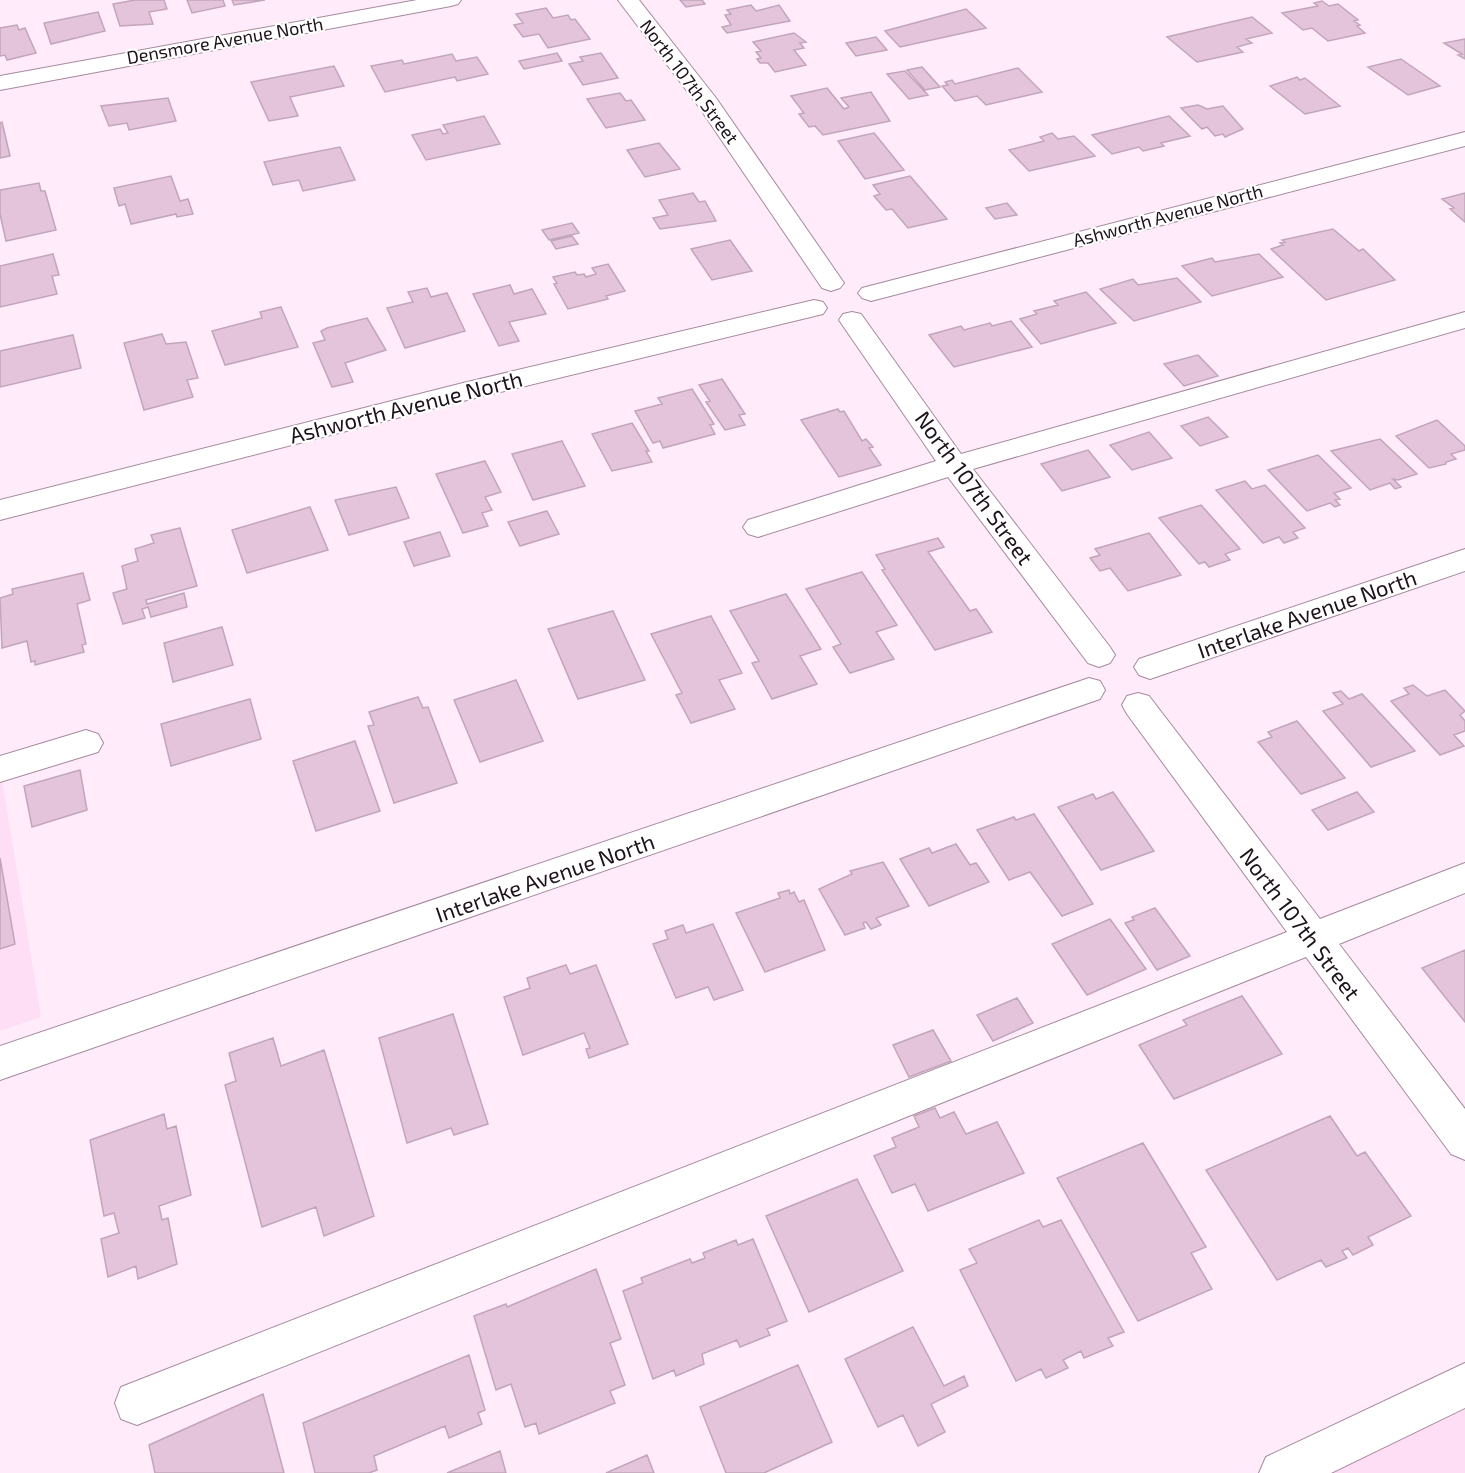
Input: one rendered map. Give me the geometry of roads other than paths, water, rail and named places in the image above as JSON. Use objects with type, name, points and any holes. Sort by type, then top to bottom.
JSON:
[{"type":"street","name":"Densmore Avenue North","points":[[0,82],[39,73],[451,0]]},
{"type":"street","name":"North 107th Street","points":[[628,0],[708,104],[831,283]]},
{"type":"street","name":"Ashworth Avenue North","points":[[872,293],[1465,139]]},
{"type":"street","points":[[831,283],[855,284],[872,293],[874,306],[870,312],[852,320],[830,319],[814,308],[811,299],[813,293],[831,283]]},
{"type":"street","name":"Ashworth Avenue North","points":[[0,510],[463,392],[814,308]]},
{"type":"street","name":"North 107th Street","points":[[852,320],[954,465],[1099,654]]},
{"type":"street","points":[[758,527],[954,465],[1465,320]]},
{"type":"street","name":"Interlake Avenue North","points":[[1150,667],[1465,560]]},
{"type":"street","points":[[1128,653],[1150,667],[1156,683],[1154,693],[1137,705],[1112,705],[1089,690],[1083,678],[1088,662],[1099,654],[1128,653]]},
{"type":"street","name":"Interlake Avenue North","points":[[0,1063],[1089,690]]},
{"type":"street","name":"North 107th Street","points":[[1137,705],[1310,938],[1465,1141]]},
{"type":"street","points":[[0,768],[86,743]]},
{"type":"street","points":[[137,1403],[1465,878]]},
{"type":"street","points":[[1282,1473],[1465,1385]]}]
